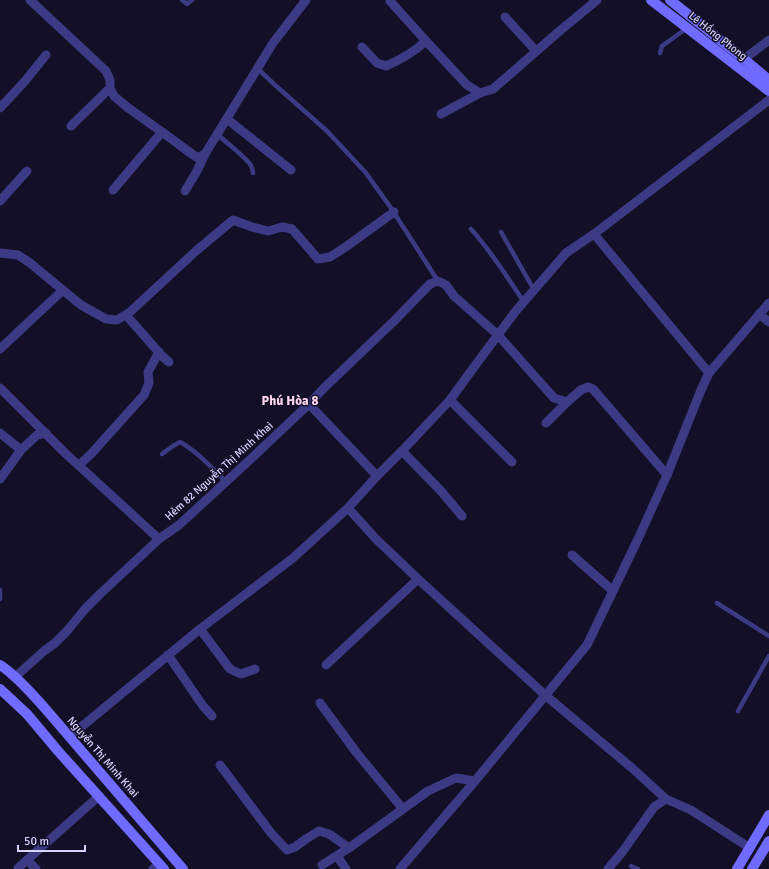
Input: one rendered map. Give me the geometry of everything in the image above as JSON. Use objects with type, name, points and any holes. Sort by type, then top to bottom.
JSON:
[{"type":"main road","name":"Lê Hồng Phong","points":[[652,0],[769,91]]},
{"type":"main road","name":"Lê Hồng Phong","points":[[670,0],[769,80]]},
{"type":"main road","name":"Nguyễn Thị Minh Khai","points":[[0,665],[27,688],[183,869]]},
{"type":"main road","points":[[0,689],[27,714],[159,867]]},
{"type":"main road","points":[[737,869],[769,816]]},
{"type":"main road","points":[[752,869],[769,841]]},
{"type":"main road","points":[[750,848],[761,854]]},
{"type":"street","points":[[30,0],[106,71],[110,80],[110,88],[114,96],[198,158],[205,154]]},
{"type":"street","points":[[185,191],[205,154],[273,44],[306,0]]},
{"type":"street","points":[[390,0],[467,85],[480,93]]},
{"type":"street","points":[[441,114],[480,93],[493,89],[597,0]]},
{"type":"street","points":[[505,17],[536,51]]},
{"type":"street","points":[[744,59],[769,40]]},
{"type":"street","points":[[362,47],[377,63],[386,66],[400,60],[426,41]]},
{"type":"street","points":[[0,108],[46,55]]},
{"type":"street","points":[[71,126],[110,88]]},
{"type":"street","points":[[69,737],[200,629],[293,558],[348,508],[450,400],[524,302],[566,253],[594,234],[769,100]]},
{"type":"street","points":[[227,120],[291,170]]},
{"type":"street","points":[[113,190],[162,132]]},
{"type":"street","points":[[0,201],[27,171]]},
{"type":"street","points":[[0,253],[18,255],[82,305],[106,319],[117,320],[130,312],[232,220],[268,231],[282,227],[292,229],[318,259],[330,257],[394,212]]},
{"type":"street","points":[[594,234],[709,372]]},
{"type":"street","points":[[438,281],[446,285],[454,296],[498,335],[554,398],[566,402]]},
{"type":"street","name":"Hẻm 82 Nguyễn Thị Minh Khai","points":[[14,677],[55,643],[85,609],[159,539],[179,525],[309,404],[430,284],[438,281]]},
{"type":"street","points":[[0,350],[63,290]]},
{"type":"street","points":[[400,869],[587,645],[667,475],[709,372],[769,303]]},
{"type":"street","points":[[759,314],[769,322]]},
{"type":"street","points":[[126,315],[158,352],[169,362]]},
{"type":"street","points":[[78,465],[91,454],[144,395],[149,382],[148,372],[158,352]]},
{"type":"street","points":[[546,423],[566,402],[588,386],[593,389],[667,475]]},
{"type":"street","points":[[0,388],[78,465],[159,539]]},
{"type":"street","points":[[450,400],[512,462]]},
{"type":"street","points":[[309,404],[377,476]]},
{"type":"street","points":[[0,433],[21,450]]},
{"type":"street","points":[[0,479],[21,450],[37,435],[46,433]]},
{"type":"street","points":[[402,451],[441,491],[462,516]]},
{"type":"street","points":[[348,508],[376,539],[545,696],[626,763],[666,799],[691,810],[750,848]]},
{"type":"street","points":[[572,555],[613,591]]},
{"type":"street","points":[[326,665],[418,579]]},
{"type":"street","points":[[200,629],[230,669],[240,674],[255,669]]},
{"type":"street","points":[[168,655],[203,706],[212,716]]},
{"type":"street","points":[[320,703],[356,752],[403,809]]},
{"type":"street","points":[[220,765],[271,833],[286,850],[295,848],[319,831],[329,834],[349,848]]},
{"type":"street","points":[[322,865],[349,848],[428,791],[456,778],[474,781]]},
{"type":"street","points":[[18,868],[99,796]]},
{"type":"street","points":[[608,869],[654,807],[666,799]]},
{"type":"street","points":[[337,856],[346,869]]},
{"type":"street","points":[[27,860],[36,869]]},
{"type":"lane","points":[[182,0],[187,4],[192,0]]},
{"type":"lane","points":[[660,54],[662,46],[687,28]]},
{"type":"lane","points":[[258,69],[274,85],[327,131],[366,173],[394,212],[438,281]]},
{"type":"lane","points":[[218,135],[242,155],[250,164],[253,169],[253,173]]},
{"type":"lane","points":[[471,229],[524,302]]},
{"type":"lane","points":[[501,232],[534,290]]},
{"type":"lane","points":[[162,454],[180,442],[188,446],[226,482]]},
{"type":"lane","points":[[0,590],[0,599]]},
{"type":"lane","points":[[717,603],[769,636]]},
{"type":"lane","points":[[738,711],[769,656]]},
{"type":"lane","points":[[631,866],[638,869]]},
{"type":"district","name":"Phú Hòa 8","points":[[290,401]]}]
